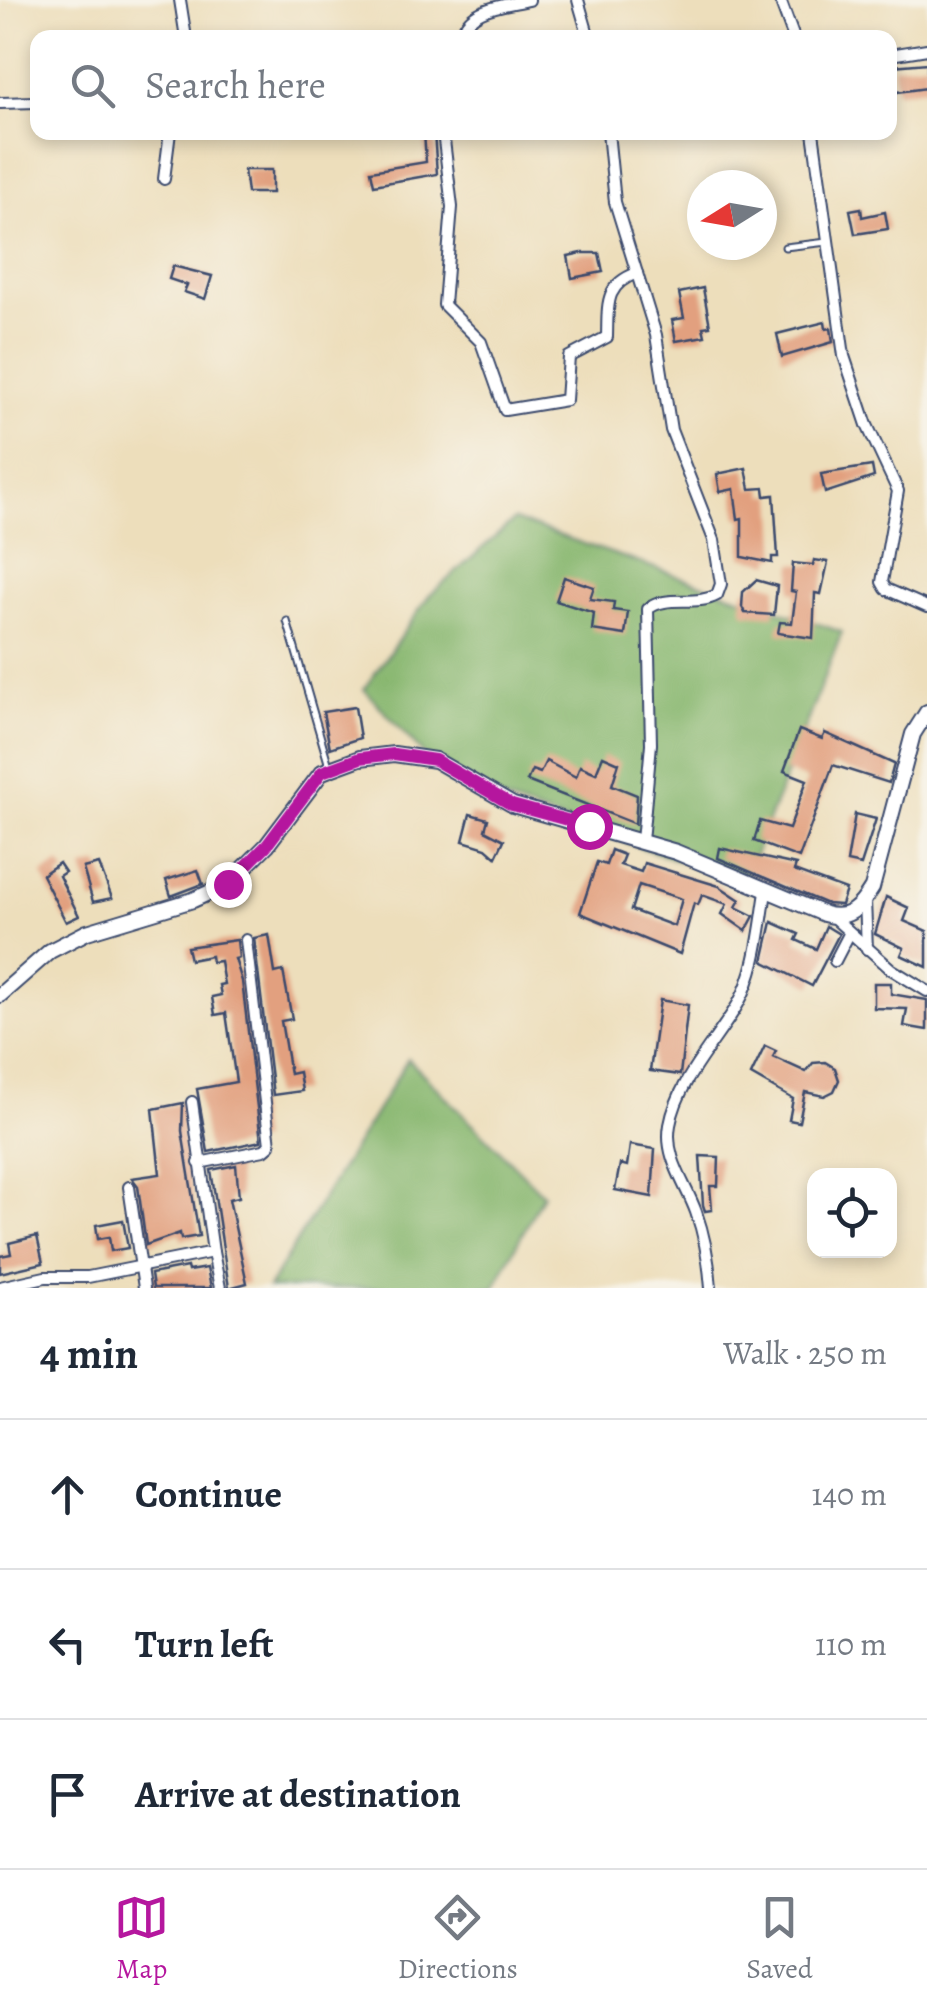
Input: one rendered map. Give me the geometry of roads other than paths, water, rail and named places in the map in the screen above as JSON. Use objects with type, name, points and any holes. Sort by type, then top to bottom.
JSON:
[{"type":"main road","points":[[0,995],[50,951],[86,932],[193,900],[228,884],[249,867],[296,810],[313,781],[330,766],[394,754],[435,760],[512,805],[642,841],[833,917],[846,916],[865,900],[880,865],[913,734],[927,712]]},
{"type":"street","points":[[180,0],[185,30]]},
{"type":"street","points":[[463,30],[466,21],[478,12],[529,0]]},
{"type":"street","points":[[578,0],[587,30]]},
{"type":"street","points":[[780,0],[791,30]]},
{"type":"street","points":[[897,54],[927,49]]},
{"type":"street","points":[[0,103],[30,102]]},
{"type":"street","points":[[164,179],[169,140]]},
{"type":"street","points":[[443,140],[452,206],[444,305],[481,342],[505,410],[566,400],[569,358],[607,336],[608,294],[619,280],[637,273]]},
{"type":"street","points":[[611,140],[615,202],[656,335],[671,430],[714,540],[721,584],[717,596],[704,602],[666,602],[648,610],[650,744],[642,841]]},
{"type":"street","points":[[814,140],[844,356],[867,425],[898,491],[882,582],[886,590],[927,607]]},
{"type":"street","points":[[711,1288],[707,1248],[672,1157],[670,1124],[690,1078],[740,1000],[754,962],[766,892]]},
{"type":"street","points":[[865,900],[867,948]]},
{"type":"street","points":[[833,917],[849,934],[927,991]]},
{"type":"street","points":[[835,961],[849,934]]},
{"type":"street","points":[[199,1163],[264,1150],[270,1145],[246,940]]},
{"type":"street","points":[[192,1102],[220,1288]]},
{"type":"street","points":[[128,1187],[144,1288]]},
{"type":"street","points":[[0,1287],[62,1282],[213,1252]]},
{"type":"lane","points":[[784,247],[827,242]]},
{"type":"lane","points":[[287,621],[330,766]]}]
